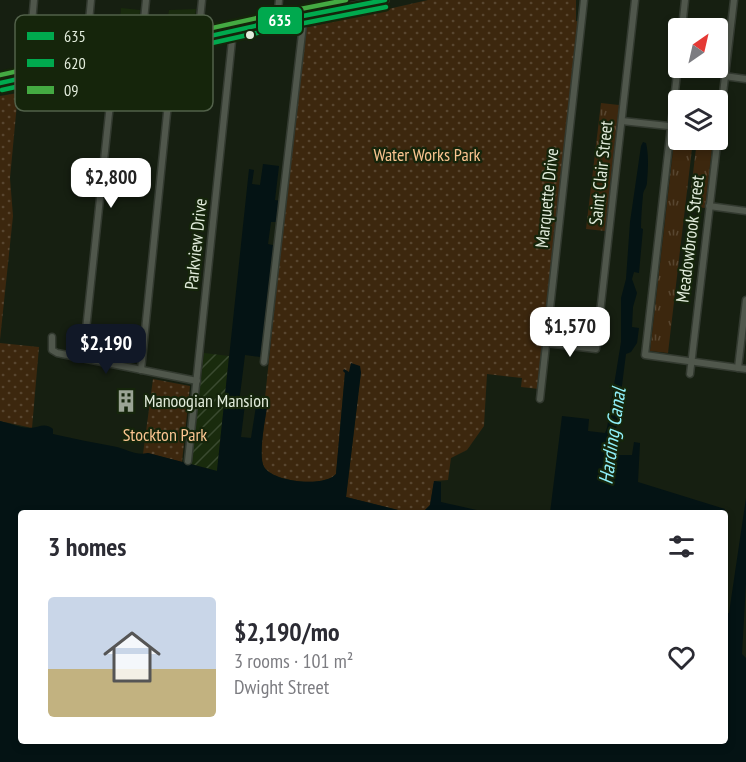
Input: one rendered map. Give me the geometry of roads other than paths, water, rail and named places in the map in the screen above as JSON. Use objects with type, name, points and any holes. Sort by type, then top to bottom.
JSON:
[{"type":"main road","points":[[213,36],[385,0]]},
{"type":"main road","points":[[0,84],[15,80]]},
{"type":"street","points":[[33,15],[34,0]]},
{"type":"street","points":[[90,15],[91,0]]},
{"type":"street","points":[[145,15],[146,0]]},
{"type":"street","points":[[200,15],[202,0]]},
{"type":"street","points":[[277,21],[279,0]]},
{"type":"street","points":[[331,0],[331,10]]},
{"type":"street","name":"Marquette Drive","points":[[540,399],[584,0]]},
{"type":"street","name":"Saint Clair Street","points":[[546,343],[597,349],[635,0]]},
{"type":"street","points":[[683,18],[685,0]]},
{"type":"street","name":"Meadowbrook Street","points":[[728,46],[734,0]]},
{"type":"street","points":[[264,362],[304,16]]},
{"type":"street","name":"Parkview Drive","points":[[188,461],[233,31]]},
{"type":"street","points":[[728,77],[746,79]]},
{"type":"street","points":[[83,358],[109,111]]},
{"type":"street","points":[[141,370],[167,111]]},
{"type":"street","points":[[622,121],[668,126]]},
{"type":"street","points":[[672,150],[645,356],[746,369]]},
{"type":"street","name":"Meadowbrook Street","points":[[690,374],[716,150]]},
{"type":"street","points":[[710,206],[746,211]]},
{"type":"street","points":[[738,368],[746,300]]},
{"type":"street","points":[[52,337],[51,347],[54,352],[197,381]]},
{"type":"water","name":"Harding Canal","points":[[643,142],[646,143],[648,168],[643,193],[639,273],[634,272],[632,279],[637,293],[633,307],[632,327],[639,328],[637,343],[631,352],[626,354],[619,409],[622,409],[618,414],[613,455],[632,455],[634,442],[640,443],[638,482],[725,509],[550,510],[562,416],[589,419],[588,431],[605,433],[607,428],[621,342],[621,298],[626,279],[630,222]]},
{"type":"water","points":[[263,164],[279,166],[275,200],[281,201],[279,222],[271,222],[268,244],[277,246],[273,282],[269,282],[261,357],[245,355],[239,403],[245,404],[241,437],[251,438],[256,406],[267,407],[262,447],[264,467],[278,477],[289,480],[311,482],[330,478],[336,474],[345,373],[343,371],[344,369],[349,372],[351,363],[360,366],[346,497],[398,510],[18,510],[18,744],[728,744],[728,613],[746,498],[746,583],[742,654],[746,658],[746,762],[0,762],[0,421],[26,428],[47,426],[53,429],[53,434],[135,453],[148,453],[217,471],[249,169],[254,170],[252,184],[260,185]]},
{"type":"water","points":[[434,481],[441,482],[441,502],[477,510],[425,510],[430,505]]},
{"type":"place","name":"Manoogian Mansion","points":[[126,401]]},
{"type":"park label","name":"Water Works Park","points":[[427,155]]},
{"type":"park label","name":"Stockton Park","points":[[165,435]]}]
